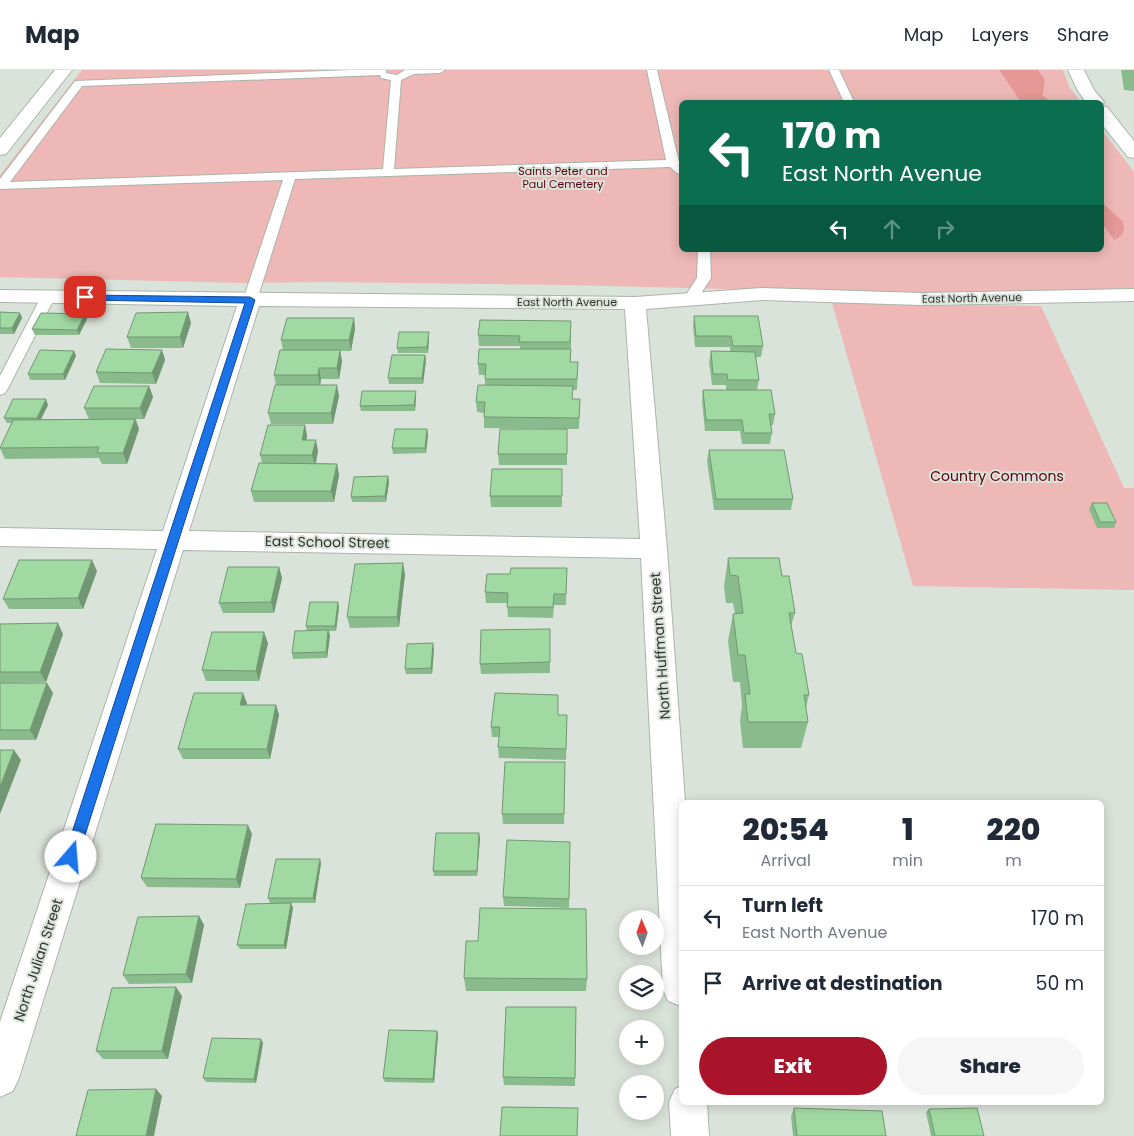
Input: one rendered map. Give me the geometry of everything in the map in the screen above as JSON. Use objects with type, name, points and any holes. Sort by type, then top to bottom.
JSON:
[{"type":"street","points":[[0,150],[64,70]]},
{"type":"street","points":[[1076,70],[1093,100]]},
{"type":"street","points":[[1104,115],[1134,153]]},
{"type":"street","name":"East North Avenue","points":[[0,296],[635,303],[762,294],[921,299],[1134,294]]},
{"type":"street","name":"North Julian Street","points":[[0,1078],[250,300]]},
{"type":"street","name":"North Huffman Street","points":[[635,303],[654,549],[679,956]]},
{"type":"street","name":"East School Street","points":[[0,537],[654,549]]},
{"type":"street","points":[[688,1105],[690,1136]]},
{"type":"lane","points":[[440,70],[410,70],[406,75],[396,78],[385,76],[382,71],[79,83],[0,186],[677,167],[652,70]]},
{"type":"lane","points":[[834,70],[848,100]]},
{"type":"lane","points":[[388,174],[396,78]]},
{"type":"lane","points":[[250,300],[290,177]]},
{"type":"lane","points":[[691,298],[704,278],[704,252]]},
{"type":"lane","points":[[0,390],[48,297]]},
{"type":"green space","name":"Saints Peter and Paul Cemetery","points":[[82,70],[999,70],[1020,100],[679,100],[679,252],[1104,252],[1104,226],[1114,240],[1109,208],[1104,204],[1104,133],[1134,172],[1134,288],[929,294],[569,285],[324,282],[242,283],[0,277],[0,175]]},
{"type":"green space","points":[[1038,70],[1063,70],[1070,88],[1079,100],[1049,100],[1043,94],[1045,80]]},
{"type":"green space","name":"Country Commons","points":[[832,303],[1041,306],[1124,488],[1134,488],[1134,590],[913,586]]},
{"type":"shaded area","points":[[999,70],[1038,70],[1045,80],[1043,95],[1049,100],[1020,100]]},
{"type":"shaded area","points":[[1104,204],[1123,222],[1124,230],[1121,236],[1114,240],[1104,226]]},
{"type":"building","points":[[0,312],[20,313],[12,328],[0,328]]},
{"type":"building","points":[[188,312],[180,337],[127,337],[136,313]]},
{"type":"building","points":[[41,313],[85,314],[77,330],[32,329]]},
{"type":"building","points":[[694,316],[758,316],[763,346],[733,346],[731,336],[696,336]]},
{"type":"building","points":[[287,318],[354,318],[349,340],[281,340]]},
{"type":"building","points":[[480,320],[571,321],[570,342],[519,342],[520,336],[478,335]]},
{"type":"building","points":[[399,332],[429,332],[427,347],[397,348]]},
{"type":"building","points":[[106,349],[162,350],[152,373],[96,372]]},
{"type":"building","points":[[479,349],[571,349],[570,362],[578,362],[577,379],[485,379],[486,364],[478,364]]},
{"type":"building","points":[[40,350],[74,351],[63,374],[28,374]]},
{"type":"building","points":[[280,350],[340,350],[337,368],[319,368],[318,375],[274,375]]},
{"type":"building","points":[[711,351],[755,352],[759,380],[728,380],[727,374],[713,374]]},
{"type":"building","points":[[392,355],[425,355],[422,378],[388,378]]},
{"type":"building","points":[[275,385],[337,385],[331,413],[268,413]]},
{"type":"building","points":[[478,385],[573,386],[572,399],[580,399],[579,418],[484,417],[485,402],[476,402]]},
{"type":"building","points":[[94,386],[149,386],[140,408],[84,408]]},
{"type":"building","points":[[703,390],[771,390],[775,414],[769,414],[772,433],[744,433],[742,420],[706,420]]},
{"type":"building","points":[[362,391],[416,391],[414,405],[360,406]]},
{"type":"building","points":[[13,399],[46,399],[37,418],[4,418]]},
{"type":"building","points":[[135,419],[123,453],[97,453],[99,447],[0,448],[13,420]]},
{"type":"building","points":[[268,425],[305,425],[302,440],[316,440],[312,455],[260,455]]},
{"type":"building","points":[[395,429],[427,429],[425,448],[392,448]]},
{"type":"building","points":[[500,429],[567,429],[567,454],[498,454]]},
{"type":"building","points":[[709,450],[784,450],[793,499],[716,499]]},
{"type":"building","points":[[259,463],[337,464],[331,491],[251,491]]},
{"type":"building","points":[[492,469],[562,469],[562,496],[490,496]]},
{"type":"building","points":[[388,476],[385,496],[351,497],[354,477]]},
{"type":"building","points":[[1092,503],[1107,503],[1116,522],[1100,522]]},
{"type":"building","points":[[728,558],[779,558],[782,576],[789,576],[795,613],[789,613],[796,653],[802,654],[809,695],[804,695],[808,722],[748,722],[745,694],[750,694],[745,655],[738,655],[733,614],[743,613],[738,576],[730,575]]},
{"type":"building","points":[[19,560],[92,560],[78,598],[3,599]]},
{"type":"building","points":[[403,563],[397,617],[347,617],[355,564]]},
{"type":"building","points":[[228,567],[279,567],[271,602],[219,603]]},
{"type":"building","points":[[511,568],[567,568],[566,594],[554,594],[553,607],[507,607],[508,593],[485,592],[487,574],[510,574]]},
{"type":"building","points":[[310,602],[338,602],[335,626],[306,626]]},
{"type":"building","points":[[58,623],[40,672],[0,672],[0,624]]},
{"type":"building","points":[[550,629],[550,662],[480,664],[481,630]]},
{"type":"building","points":[[328,630],[326,652],[292,653],[295,631]]},
{"type":"building","points":[[212,632],[264,632],[256,671],[202,670]]},
{"type":"building","points":[[433,643],[431,668],[405,669],[407,644]]},
{"type":"building","points":[[0,683],[47,683],[30,730],[0,730]]},
{"type":"building","points":[[194,693],[243,693],[240,705],[276,705],[267,749],[178,749]]},
{"type":"building","points":[[495,693],[558,695],[558,715],[567,715],[566,749],[498,747],[500,727],[491,727]]},
{"type":"building","points":[[0,750],[14,750],[0,787]]},
{"type":"building","points":[[505,762],[565,762],[564,814],[502,814]]},
{"type":"building","points":[[156,824],[248,825],[236,879],[141,878]]},
{"type":"building","points":[[436,833],[479,833],[477,871],[433,871]]},
{"type":"building","points":[[507,840],[570,842],[569,899],[503,897]]},
{"type":"building","points":[[276,859],[320,859],[313,898],[268,898]]},
{"type":"building","points":[[291,903],[284,945],[237,945],[246,904]]},
{"type":"building","points":[[480,908],[586,909],[587,979],[464,978],[466,941],[478,941]]},
{"type":"building","points":[[199,916],[186,974],[123,975],[138,917]]},
{"type":"building","points":[[176,987],[162,1051],[96,1051],[112,988]]},
{"type":"building","points":[[506,1007],[576,1007],[575,1078],[503,1077]]},
{"type":"building","points":[[389,1030],[437,1031],[433,1079],[383,1078]]},
{"type":"building","points":[[212,1038],[261,1039],[254,1079],[203,1078]]},
{"type":"building","points":[[156,1089],[146,1136],[76,1136],[88,1090]]},
{"type":"building","points":[[502,1107],[578,1108],[577,1136],[500,1136]]},
{"type":"building","points":[[794,1108],[882,1111],[886,1136],[797,1136]]},
{"type":"building","points":[[977,1108],[984,1136],[935,1136],[929,1109]]},
{"type":"route","points":[[71,857],[250,300],[85,297]]}]
